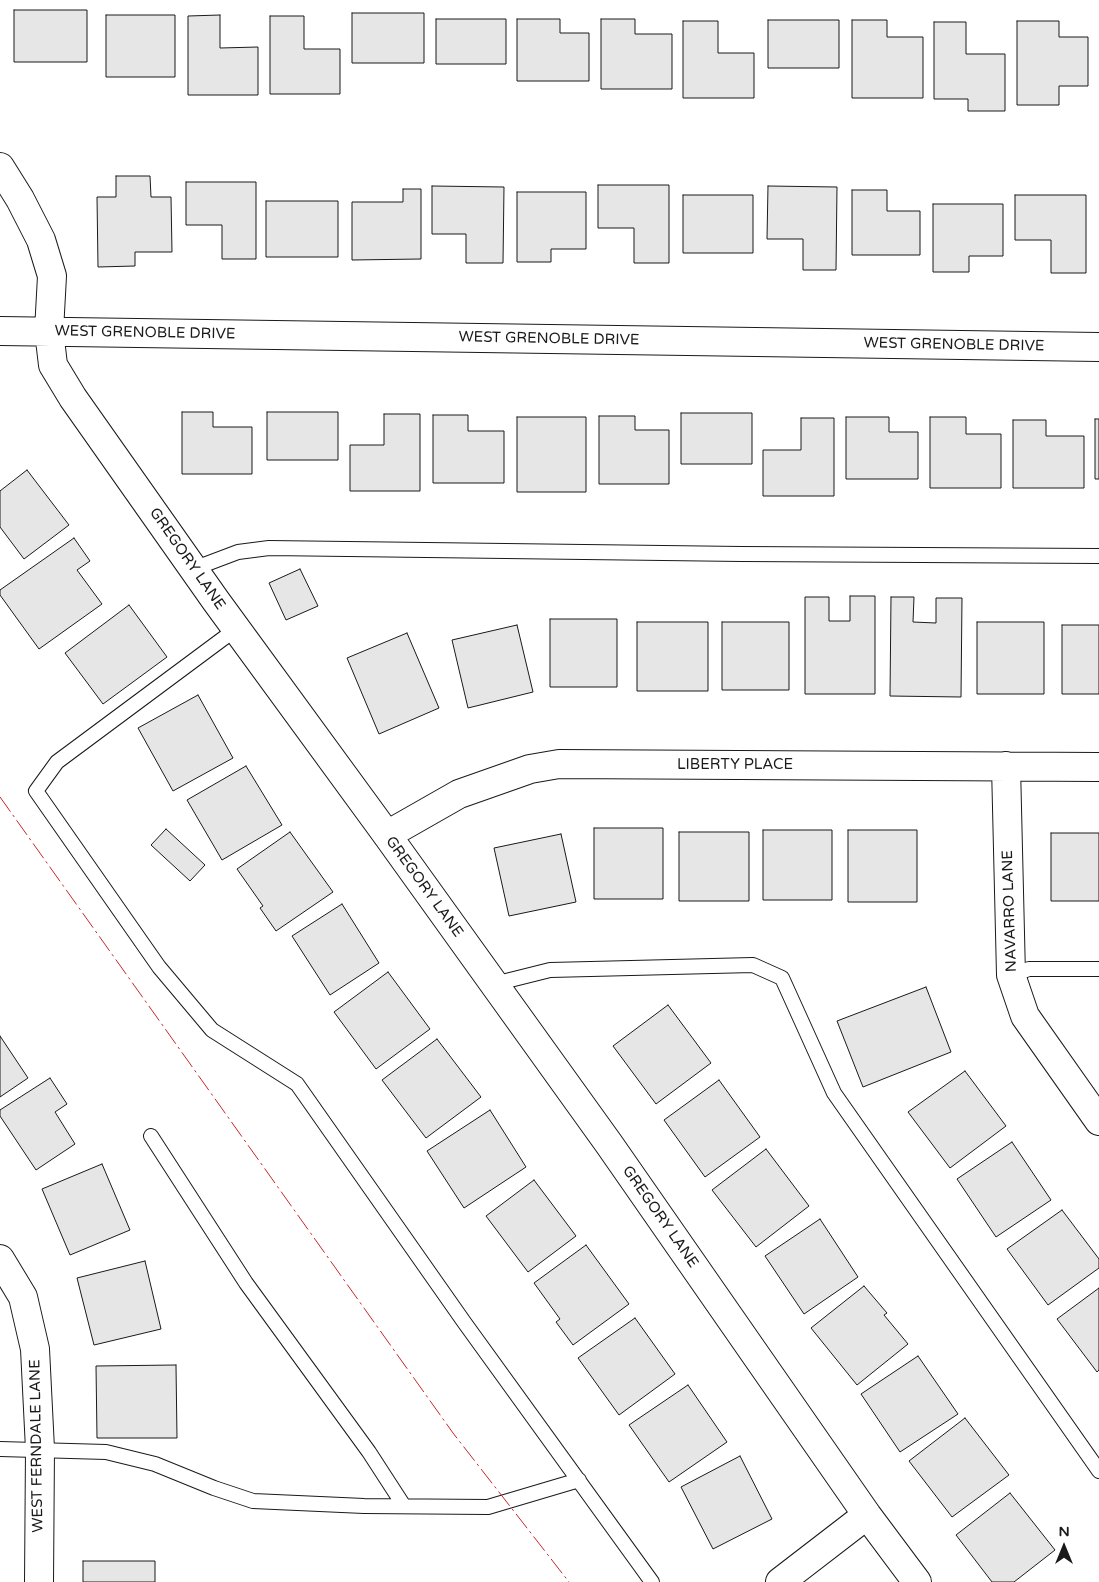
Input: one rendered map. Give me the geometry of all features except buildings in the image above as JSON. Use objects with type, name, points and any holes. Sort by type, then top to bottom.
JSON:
[{"type":"street","name":"GREGORY LANE","points":[[0,166],[20,199],[41,240],[52,276],[49,331],[53,365],[68,390],[236,629],[609,1144],[867,1515],[917,1582]]},
{"type":"street","name":"WEST GRENOBLE DRIVE","points":[[0,331],[1099,347]]},
{"type":"street","name":"LIBERTY PLACE","points":[[387,835],[459,794],[530,769],[559,764],[1099,767]]},
{"type":"street","name":"NAVARRO LANE","points":[[1006,766],[1011,975],[1025,1016],[1099,1121]]},
{"type":"street","name":"WEST FERNDALE LANE","points":[[0,1259],[23,1297],[35,1349],[40,1449],[39,1582]]},
{"type":"street","points":[[780,1582],[867,1515]]},
{"type":"lane","points":[[193,568],[238,552],[269,548],[1099,556]]},
{"type":"lane","points":[[236,629],[57,762],[36,791],[158,967],[212,1030],[297,1084],[464,1322],[652,1582]]},
{"type":"lane","points":[[494,984],[550,970],[753,965],[782,978],[834,1093],[1099,1471]]},
{"type":"lane","points":[[1011,975],[1029,969],[1099,969]]},
{"type":"lane","points":[[150,1136],[246,1283],[369,1452],[404,1506]]},
{"type":"lane","points":[[0,1449],[106,1452],[155,1464],[214,1488],[253,1501],[364,1506],[488,1507],[579,1480]]},
{"type":"power","points":[[0,797],[453,1433],[569,1582]]}]
